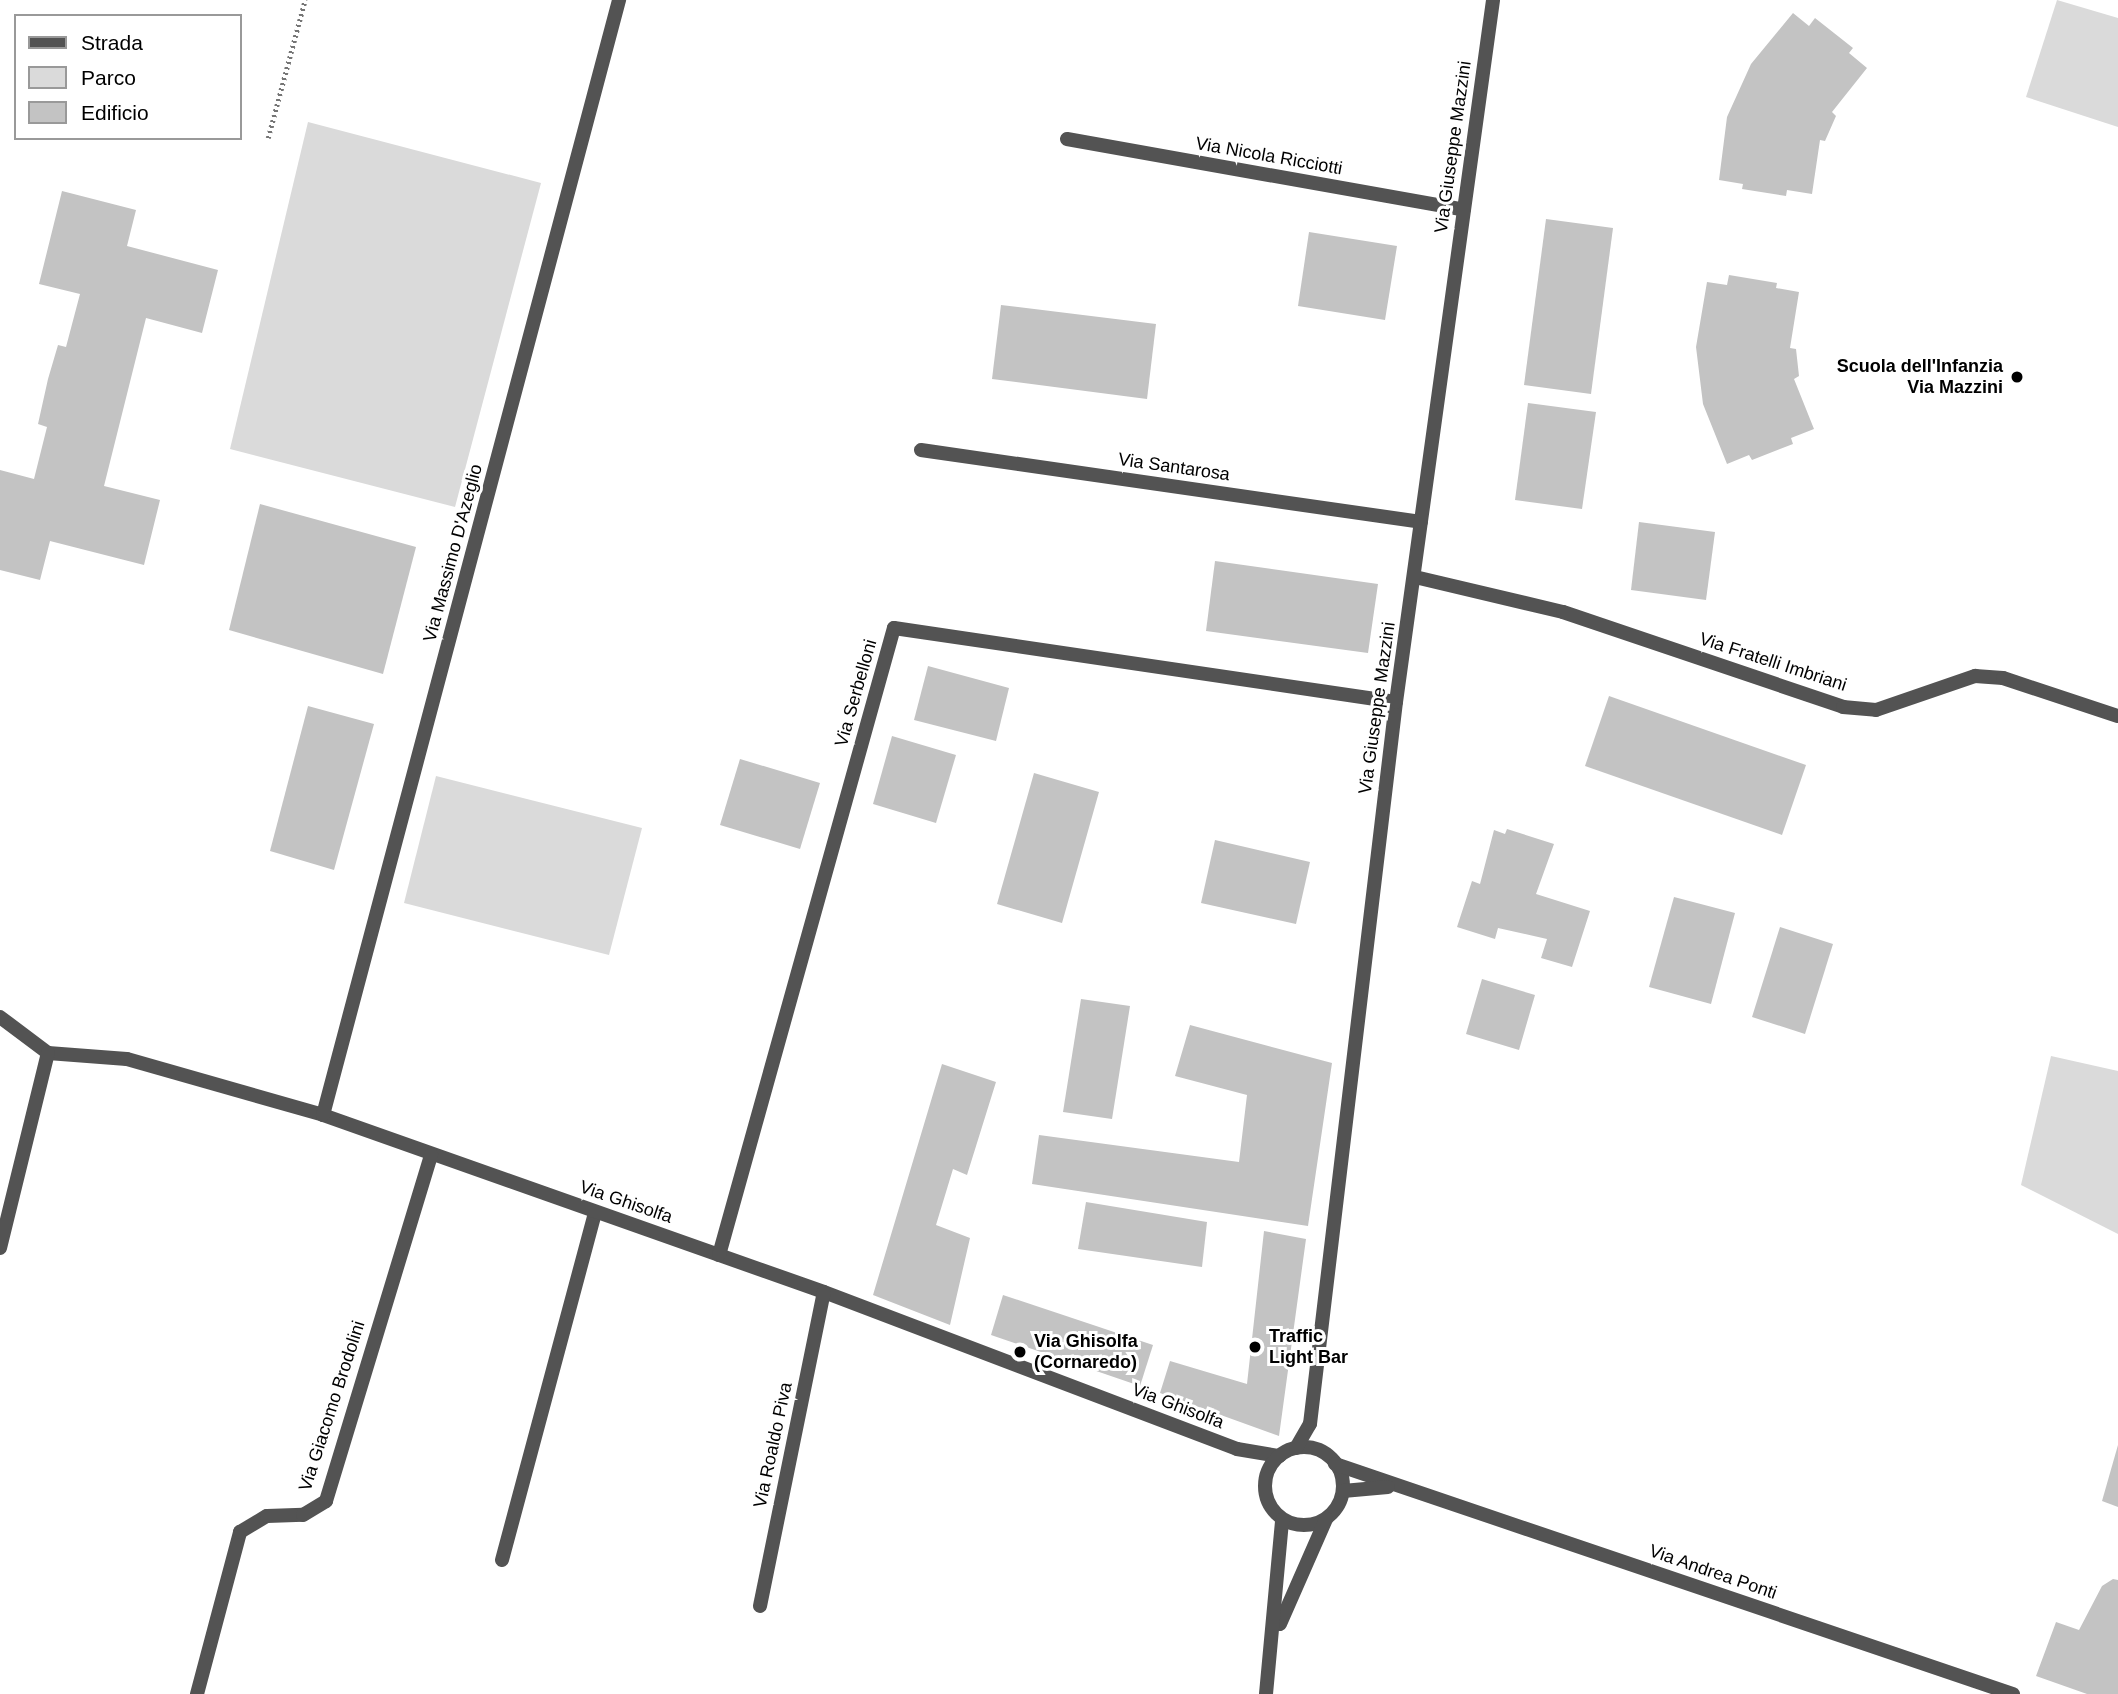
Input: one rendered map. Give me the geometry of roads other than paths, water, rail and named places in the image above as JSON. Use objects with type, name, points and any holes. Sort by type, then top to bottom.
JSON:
[{"type":"street","name":"Via Massimo D'Azeglio","points":[[323,1115],[619,0]]},
{"type":"street","name":"Via Giuseppe Mazzini","points":[[1296,1448],[1310,1424],[1396,702],[1493,0]]},
{"type":"street","name":"Via Nicola Ricciotti","points":[[1067,139],[1464,210]]},
{"type":"street","name":"Via Santarosa","points":[[921,450],[1421,522]]},
{"type":"street","name":"Via Fratelli Imbriani","points":[[1415,577],[1563,611],[1843,706],[1876,710],[1975,676],[2003,678],[2118,716]]},
{"type":"street","name":"Via Serbelloni","points":[[719,1255],[894,628],[1396,702]]},
{"type":"street","points":[[0,1017],[48,1053],[0,1248]]},
{"type":"street","name":"Via Ghisolfa","points":[[48,1053],[127,1059],[323,1115],[824,1292],[1237,1449],[1279,1456]]},
{"type":"street","name":"Via Giacomo Brodolini","points":[[197,1694],[240,1532],[267,1516],[303,1515],[326,1501],[430,1155]]},
{"type":"street","points":[[502,1560],[595,1212]]},
{"type":"street","name":"Via Roaldo Piva","points":[[760,1606],[824,1292]]},
{"type":"street","name":"Via Giuseppe Mazzini","points":[[1310,1424],[1319,1451]]},
{"type":"street","points":[[1275,1635],[1326,1520],[1336,1509],[1343,1491],[1335,1464],[1319,1451],[1296,1448],[1279,1456],[1266,1474],[1266,1498],[1282,1520],[1303,1526],[1326,1520]]},
{"type":"street","name":"Via Ghisolfa","points":[[1237,1449],[1266,1474]]},
{"type":"street","name":"Via Andrea Ponti","points":[[1335,1464],[2013,1694]]},
{"type":"street","name":"Via Andrea Ponti","points":[[1343,1491],[1400,1487]]},
{"type":"street","points":[[1266,1694],[1275,1635],[1282,1520]]},
{"type":"place","name":"Scuola dell'Infanzia Via Mazzini","points":[[2017,377]]},
{"type":"place","name":"Traffic Light Bar","points":[[1255,1347]]},
{"type":"place","name":"Via Ghisolfa (Cornaredo)","points":[[1020,1352]]}]
